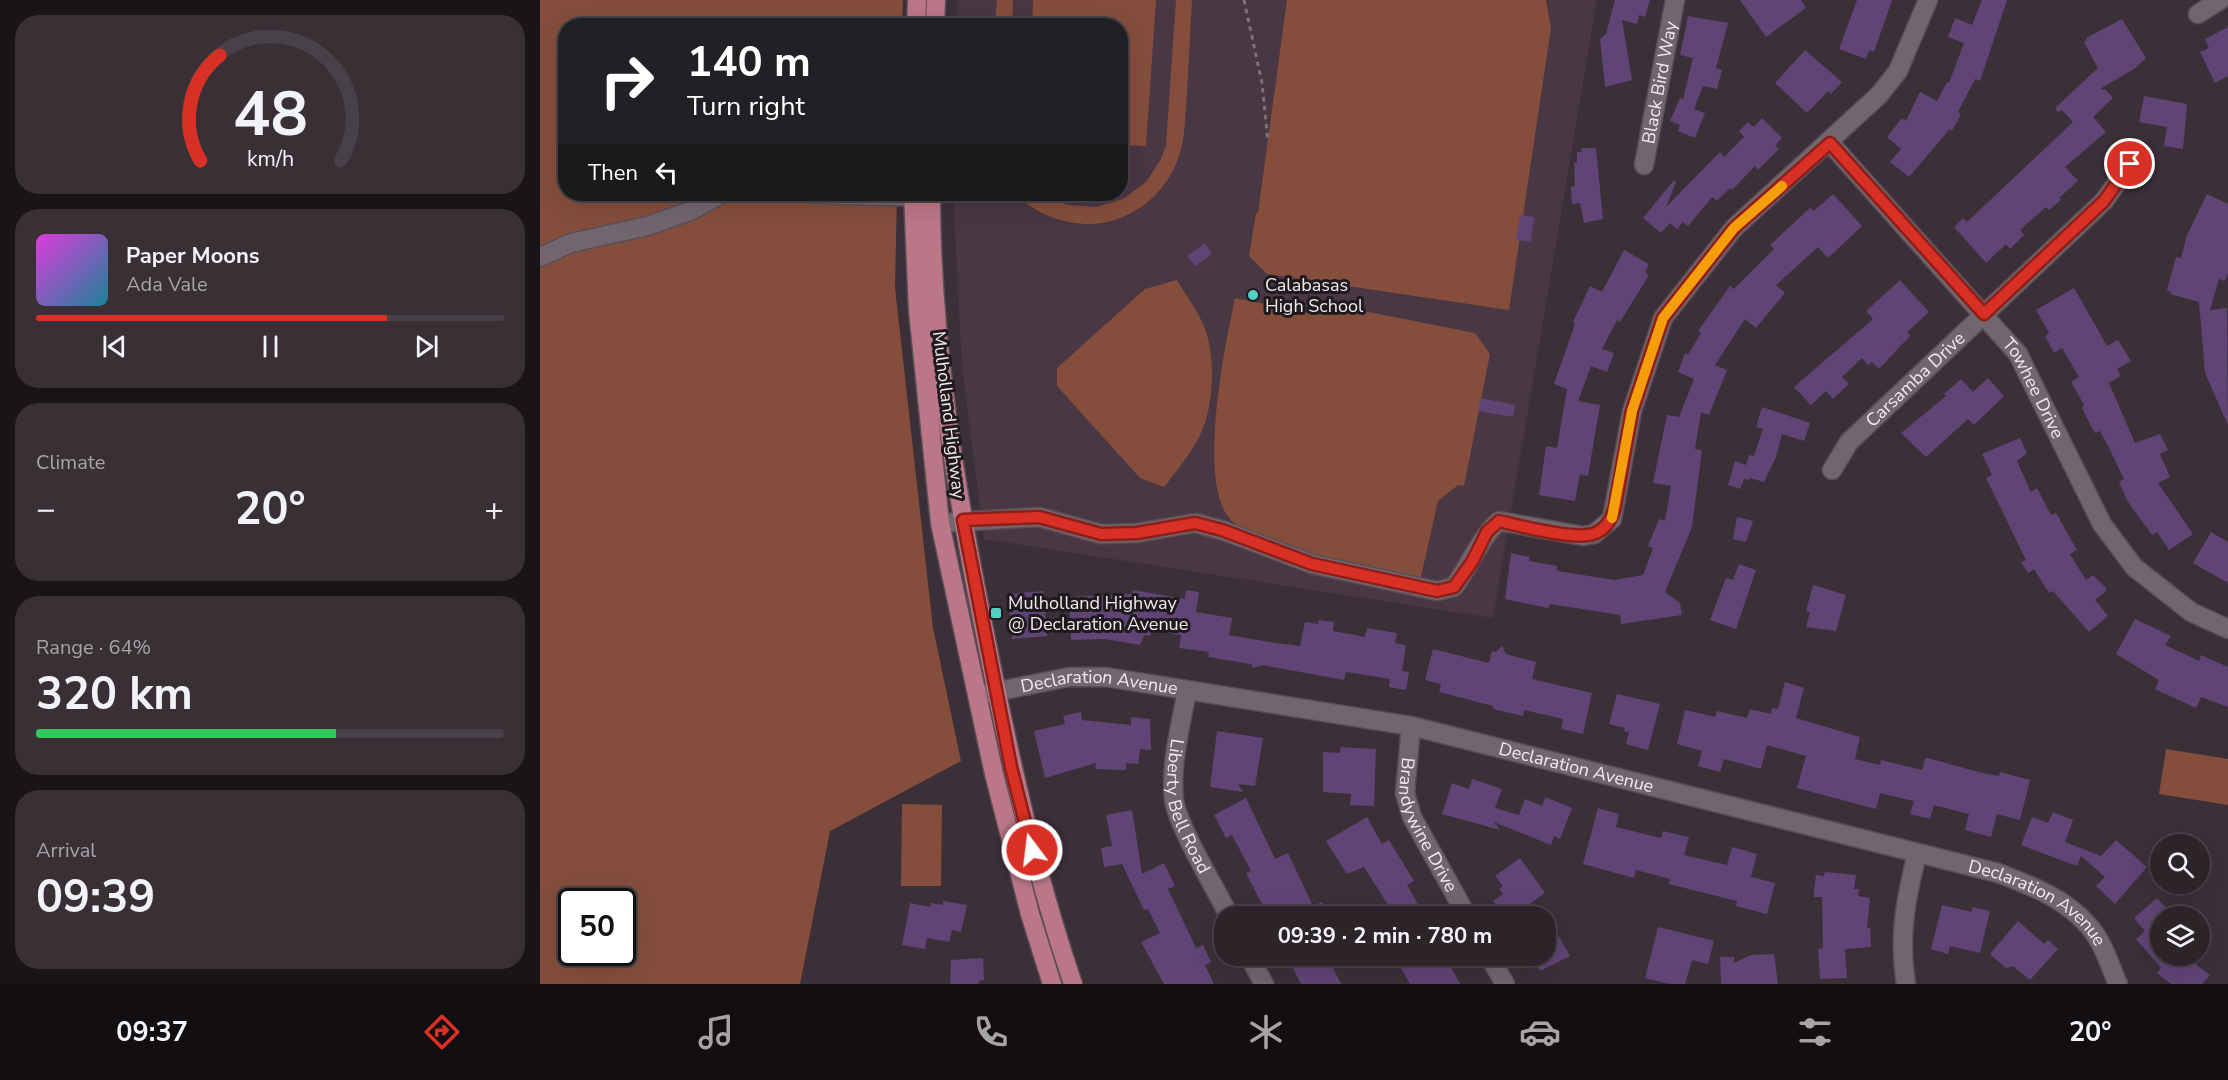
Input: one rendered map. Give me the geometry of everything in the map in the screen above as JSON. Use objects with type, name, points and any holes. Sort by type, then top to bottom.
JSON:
[{"type":"main road","points":[[916,18],[917,0]]},
{"type":"main road","points":[[935,18],[936,0]]},
{"type":"main road","name":"Mulholland Highway","points":[[912,201],[918,311],[940,523],[987,693],[1011,767],[1073,984]]},
{"type":"main road","name":"Mulholland Highway","points":[[931,201],[937,319],[947,416],[987,693],[994,774],[1052,984]]},
{"type":"street","name":"Black Bird Way","points":[[1644,165],[1676,0]]},
{"type":"street","points":[[940,523],[1039,517],[1101,534],[1137,533],[1195,523],[1222,530],[1312,564],[1437,591],[1454,587],[1472,562],[1487,532],[1499,521],[1583,536],[1604,528],[1611,519],[1632,411],[1663,318],[1734,228],[1830,143],[1879,95],[1898,71],[1928,0]]},
{"type":"street","points":[[2198,14],[2220,0]]},
{"type":"street","name":"Towhee Drive","points":[[1830,143],[2018,354],[2102,524],[2134,567],[2191,612],[2228,629]]},
{"type":"street","name":"Carsamba Drive","points":[[1832,470],[1849,442],[2104,201],[2130,164]]},
{"type":"street","points":[[540,258],[571,243],[647,225],[690,211],[708,201]]},
{"type":"street","name":"Declaration Avenue","points":[[987,693],[1069,677],[1106,677],[1411,726],[1998,873],[2044,891],[2075,913],[2097,938],[2118,984]]},
{"type":"street","name":"Liberty Bell Road","points":[[1187,690],[1173,777],[1174,802],[1182,824],[1225,906]]},
{"type":"street","name":"Brandywine Drive","points":[[1411,726],[1405,766],[1407,801],[1412,817],[1461,906]]},
{"type":"street","points":[[1906,984],[1901,939],[1903,911],[1917,854]]},
{"type":"street","points":[[1254,966],[1264,984]]},
{"type":"street","points":[[1495,966],[1505,984]]},
{"type":"path","points":[[1244,0],[1262,83],[1268,142]]},
{"type":"shaded area","points":[[540,0],[903,0],[902,18],[558,18],[558,201],[897,201],[895,288],[933,628],[961,761],[830,831],[800,984],[540,984]]},
{"type":"shaded area","name":"Calabasas High School","points":[[958,0],[1597,0],[1493,618],[984,539],[962,367],[953,201],[1128,201],[1128,18],[957,18]]},
{"type":"shaded area","points":[[997,0],[1013,0],[1012,18],[996,18]]},
{"type":"shaded area","points":[[1033,0],[1156,0],[1146,146],[1128,145],[1128,18],[1032,18]]},
{"type":"shaded area","points":[[1176,0],[1192,0],[1182,146],[1176,164],[1162,188],[1130,214],[1104,223],[1081,224],[1060,220],[1024,201],[1058,201],[1068,205],[1096,207],[1116,201],[1128,201],[1128,195],[1146,182],[1161,159],[1166,145]]},
{"type":"shaded area","points":[[1287,0],[1546,0],[1551,28],[1509,310],[1267,274],[1249,256],[1256,213],[1258,213]]},
{"type":"shaded area","points":[[1177,280],[1207,334],[1212,363],[1211,393],[1209,409],[1200,436],[1164,487],[1140,478],[1057,386],[1057,368],[1145,289]]},
{"type":"shaded area","points":[[1235,298],[1318,315],[1343,307],[1475,333],[1490,354],[1464,486],[1458,485],[1438,501],[1420,581],[1291,549],[1265,540],[1231,520],[1221,502],[1215,477],[1214,447],[1220,380]]},
{"type":"shaded area","points":[[2166,749],[2228,759],[2228,805],[2159,794]]},
{"type":"shaded area","points":[[902,804],[942,805],[941,886],[901,886]]},
{"type":"building","points":[[1615,0],[1650,0],[1645,17],[1639,15],[1637,24],[1622,20],[1632,80],[1605,87],[1600,39],[1606,34]]},
{"type":"building","points":[[1740,0],[1801,0],[1806,8],[1766,37]]},
{"type":"building","points":[[1857,0],[1892,0],[1874,52],[1869,50],[1866,59],[1839,49]]},
{"type":"building","points":[[1982,0],[2007,0],[1980,81],[1975,79],[1958,112],[1961,114],[1952,131],[1950,129],[1909,177],[1890,162],[1901,149],[1887,137],[1902,118],[1906,121],[1920,92],[1937,101],[1947,82],[1949,83],[1964,43],[1948,37],[1955,18],[1972,25]]},
{"type":"building","points":[[1688,16],[1728,23],[1716,68],[1722,70],[1717,89],[1703,86],[1694,109],[1705,113],[1695,138],[1678,131],[1680,125],[1670,121],[1680,98],[1683,99],[1693,58],[1680,55]]},
{"type":"building","points":[[2122,19],[2146,58],[2134,69],[2100,89],[2106,90],[2113,98],[2093,117],[2106,132],[2065,167],[2078,181],[2059,198],[2061,200],[2049,210],[2046,207],[2020,230],[2024,235],[2010,249],[2006,244],[1986,263],[1954,227],[1963,218],[1967,222],[2073,122],[2062,110],[2058,112],[2055,108],[2098,68],[2084,42],[2086,38]]},
{"type":"building","points":[[2228,27],[2228,76],[2215,83],[2200,52],[2209,48],[2205,39]]},
{"type":"building","points":[[1805,50],[1842,82],[1831,94],[1828,91],[1807,113],[1775,83]]},
{"type":"building","points":[[2144,96],[2187,104],[2183,149],[2164,146],[2167,127],[2139,122]]},
{"type":"building","points":[[1762,118],[1782,138],[1775,146],[1779,149],[1758,170],[1755,166],[1732,190],[1730,188],[1717,201],[1712,197],[1688,226],[1683,222],[1677,229],[1670,223],[1661,233],[1643,218],[1674,180],[1676,182],[1666,207],[1720,152],[1724,157],[1744,137],[1739,131],[1748,122],[1754,127]]},
{"type":"building","points":[[1581,148],[1596,148],[1603,219],[1584,223],[1580,203],[1572,204],[1571,187],[1575,186],[1574,163],[1577,163],[1577,152],[1582,152]]},
{"type":"building","points":[[1833,194],[1862,226],[1828,258],[1818,247],[1776,285],[1785,293],[1756,328],[1745,319],[1715,365],[1727,370],[1709,415],[1701,412],[1695,449],[1702,450],[1692,527],[1665,592],[1680,603],[1682,615],[1621,624],[1620,615],[1550,604],[1548,608],[1505,599],[1511,553],[1530,557],[1529,561],[1557,566],[1557,571],[1614,580],[1643,575],[1653,548],[1648,546],[1659,519],[1665,521],[1671,486],[1653,483],[1667,415],[1679,417],[1694,379],[1678,372],[1685,353],[1688,355],[1701,333],[1698,331],[1730,286],[1734,289],[1774,249],[1770,245],[1810,208],[1814,211]]},
{"type":"building","points":[[2207,194],[2228,204],[2228,272],[2225,281],[2219,279],[2210,310],[2227,308],[2228,425],[2205,373],[2199,302],[2170,294],[2171,292],[2167,290],[2176,257],[2181,258],[2187,235]]},
{"type":"building","points":[[1520,215],[1534,217],[1531,242],[1516,240]]},
{"type":"building","points":[[1205,243],[1212,254],[1195,266],[1187,256]]},
{"type":"building","points":[[1624,250],[1649,264],[1645,272],[1649,275],[1620,322],[1617,320],[1602,349],[1614,353],[1607,372],[1591,366],[1578,401],[1600,405],[1588,476],[1580,474],[1575,501],[1539,495],[1546,446],[1557,448],[1567,389],[1554,384],[1575,324],[1573,322],[1590,286],[1602,292]]},
{"type":"building","points":[[1900,280],[1929,312],[1907,332],[1910,336],[1879,369],[1872,362],[1868,365],[1862,358],[1842,377],[1849,384],[1833,399],[1826,391],[1811,405],[1794,387],[1873,319],[1866,311]]},
{"type":"building","points":[[2074,288],[2107,346],[2118,340],[2131,361],[2117,369],[2121,376],[2109,383],[2135,443],[2160,434],[2168,450],[2160,454],[2170,477],[2158,483],[2193,534],[2169,550],[2157,532],[2152,535],[2128,502],[2119,482],[2124,479],[2100,431],[2095,433],[2091,426],[2082,408],[2084,405],[2071,382],[2079,377],[2062,348],[2054,353],[2045,336],[2049,333],[2036,310]]},
{"type":"building","points":[[1988,378],[2004,396],[1974,425],[1968,419],[1926,457],[1901,433],[1946,396],[1944,394],[1961,379],[1973,392]]},
{"type":"building","points":[[1481,398],[1515,405],[1513,417],[1478,411]]},
{"type":"building","points":[[1762,407],[1810,423],[1804,441],[1782,434],[1776,457],[1764,482],[1750,478],[1749,480],[1744,479],[1740,489],[1728,485],[1735,461],[1746,465],[1749,455],[1754,456],[1763,429],[1756,427]]},
{"type":"building","points":[[2020,438],[2027,453],[2017,461],[2031,492],[2037,488],[2051,515],[2056,513],[2077,550],[2070,554],[2086,580],[2093,575],[2106,588],[2106,591],[2095,600],[2108,616],[2089,632],[2053,591],[2049,593],[2034,569],[2028,573],[2021,562],[2026,560],[1986,478],[1992,475],[1982,454]]},
{"type":"building","points":[[1737,517],[1753,521],[1746,542],[1733,539]]},
{"type":"building","points":[[2211,532],[2228,542],[2228,583],[2193,563]]},
{"type":"building","points":[[1739,564],[1756,570],[1736,629],[1710,620],[1726,578],[1733,580]]},
{"type":"building","points":[[1813,585],[1846,595],[1836,631],[1806,627],[1810,612],[1806,611]]},
{"type":"building","points":[[1133,590],[1185,599],[1186,590],[1199,592],[1196,612],[1232,618],[1229,635],[1269,642],[1300,646],[1305,622],[1318,624],[1319,620],[1334,622],[1333,631],[1365,637],[1367,628],[1397,633],[1395,643],[1406,645],[1402,671],[1409,672],[1406,690],[1389,687],[1390,679],[1346,672],[1344,680],[1262,665],[1253,668],[1251,664],[1208,657],[1209,652],[1179,648],[1181,635],[1151,630],[1150,636],[1144,635],[1140,645],[1105,639],[1071,640],[1069,597],[1132,594]]},
{"type":"building","points":[[1044,591],[1047,636],[1012,639],[1008,594]]},
{"type":"building","points":[[2135,619],[2171,636],[2165,645],[2199,661],[2201,655],[2228,667],[2228,707],[2201,697],[2196,708],[2155,689],[2159,680],[2116,654]]},
{"type":"building","points":[[1502,646],[1506,654],[1536,662],[1532,679],[1592,693],[1583,734],[1561,729],[1563,719],[1524,710],[1523,716],[1493,709],[1493,706],[1439,692],[1441,684],[1425,680],[1433,649],[1489,663],[1492,651],[1496,652]]},
{"type":"building","points":[[1785,682],[1804,688],[1796,718],[1860,737],[1855,759],[1880,765],[1881,760],[1922,770],[1925,758],[1928,758],[1982,773],[1999,776],[2000,772],[2030,780],[2020,820],[1997,814],[1991,837],[1965,830],[1969,814],[1934,805],[1930,819],[1910,814],[1914,801],[1880,793],[1876,809],[1797,788],[1806,756],[1767,745],[1761,769],[1724,759],[1720,772],[1698,766],[1702,751],[1677,744],[1685,710],[1715,717],[1717,711],[1747,718],[1750,709],[1771,714],[1772,708],[1778,709]]},
{"type":"building","points":[[1617,694],[1660,704],[1648,750],[1626,744],[1629,732],[1624,731],[1625,728],[1609,724]]},
{"type":"building","points":[[1081,712],[1082,720],[1131,725],[1131,717],[1150,719],[1151,750],[1140,749],[1138,764],[1126,763],[1126,770],[1095,769],[1096,763],[1045,778],[1034,731],[1065,724],[1063,716]]},
{"type":"building","points":[[1217,731],[1263,738],[1255,786],[1238,784],[1243,792],[1210,787]]},
{"type":"building","points":[[1341,747],[1376,749],[1374,806],[1350,805],[1351,794],[1323,792],[1323,752],[1340,753]]},
{"type":"building","points":[[1472,779],[1502,789],[1495,808],[1519,815],[1525,799],[1542,806],[1545,797],[1572,808],[1560,839],[1554,836],[1551,845],[1494,822],[1500,830],[1442,814],[1452,783],[1469,789]]},
{"type":"building","points":[[1246,798],[1275,859],[1288,853],[1313,906],[1263,906],[1246,873],[1251,871],[1232,835],[1226,838],[1214,815]]},
{"type":"building","points":[[1598,808],[1619,814],[1616,827],[1661,838],[1663,831],[1689,837],[1684,855],[1727,865],[1732,847],[1757,854],[1751,877],[1775,883],[1767,914],[1736,906],[1737,901],[1669,884],[1670,879],[1636,870],[1634,878],[1583,864]]},
{"type":"building","points":[[1132,810],[1142,874],[1164,863],[1175,886],[1168,889],[1196,948],[1203,945],[1211,962],[1205,965],[1214,984],[1164,984],[1141,942],[1160,933],[1148,909],[1144,910],[1122,864],[1104,867],[1101,848],[1112,846],[1106,815]]},
{"type":"building","points":[[2053,812],[2073,820],[2065,842],[2101,856],[2116,840],[2147,867],[2115,904],[2096,886],[2105,877],[2081,856],[2077,866],[2021,845],[2032,817],[2048,823]]},
{"type":"building","points":[[1367,817],[1382,844],[1389,840],[1414,881],[1407,885],[1419,906],[1389,906],[1364,867],[1347,874],[1326,841]]},
{"type":"building","points":[[1520,858],[1545,893],[1527,906],[1497,906],[1493,901],[1503,894],[1499,889],[1503,886],[1495,876]]},
{"type":"building","points":[[1825,872],[1856,875],[1854,889],[1859,889],[1858,896],[1870,898],[1867,928],[1870,928],[1871,947],[1845,949],[1847,978],[1820,979],[1818,949],[1823,948],[1822,897],[1814,897],[1814,891],[1816,875],[1824,876]]},
{"type":"building","points":[[2157,898],[2165,906],[2150,906],[2150,955],[2136,939],[2145,931],[2134,918]]},
{"type":"building","points":[[943,901],[967,905],[961,932],[952,930],[949,942],[927,938],[925,949],[902,945],[910,903],[930,907],[931,903],[943,905]]},
{"type":"building","points":[[1942,905],[1971,912],[1973,907],[1990,911],[1980,953],[1950,946],[1948,954],[1931,949]]},
{"type":"building","points":[[2018,921],[2044,944],[2048,940],[2058,949],[2030,980],[2013,966],[2006,968],[1990,954]]},
{"type":"building","points":[[1658,927],[1714,941],[1708,964],[1692,960],[1685,984],[1670,984],[1645,978]]},
{"type":"building","points":[[1556,931],[1570,956],[1556,963]]},
{"type":"building","points":[[1774,954],[1778,984],[1721,984],[1720,957],[1734,957],[1734,963],[1751,955]]},
{"type":"building","points":[[983,958],[984,980],[979,981],[979,984],[950,984],[951,960]]},
{"type":"building","points":[[1292,966],[1312,966],[1313,968],[1332,966],[1341,984],[1301,984]]},
{"type":"building","points":[[1400,966],[1450,966],[1460,984],[1410,984]]},
{"type":"building","points":[[1537,966],[1550,966],[1540,971]]},
{"type":"building","points":[[2159,966],[2198,966],[2210,975],[2202,984],[2171,984],[2157,973],[2161,968]]},
{"type":"slow traffic","points":[[1612,518],[1632,411],[1663,318],[1734,228],[1782,186]]},
{"type":"place","name":"Calabasas High School","points":[[1253,295]]},
{"type":"place","name":"Mulholland Highway @ Declaration Avenue","points":[[996,613]]},
{"type":"route","points":[[1032,850],[1011,767],[963,520],[1039,517],[1101,534],[1137,533],[1195,523],[1222,530],[1312,564],[1437,591],[1454,587],[1472,562],[1487,532],[1499,521],[1583,536],[1594,534],[1604,528],[1611,519],[1615,506],[1632,411],[1663,318],[1734,228],[1830,143],[1984,314],[2104,201],[2130,164]]}]
